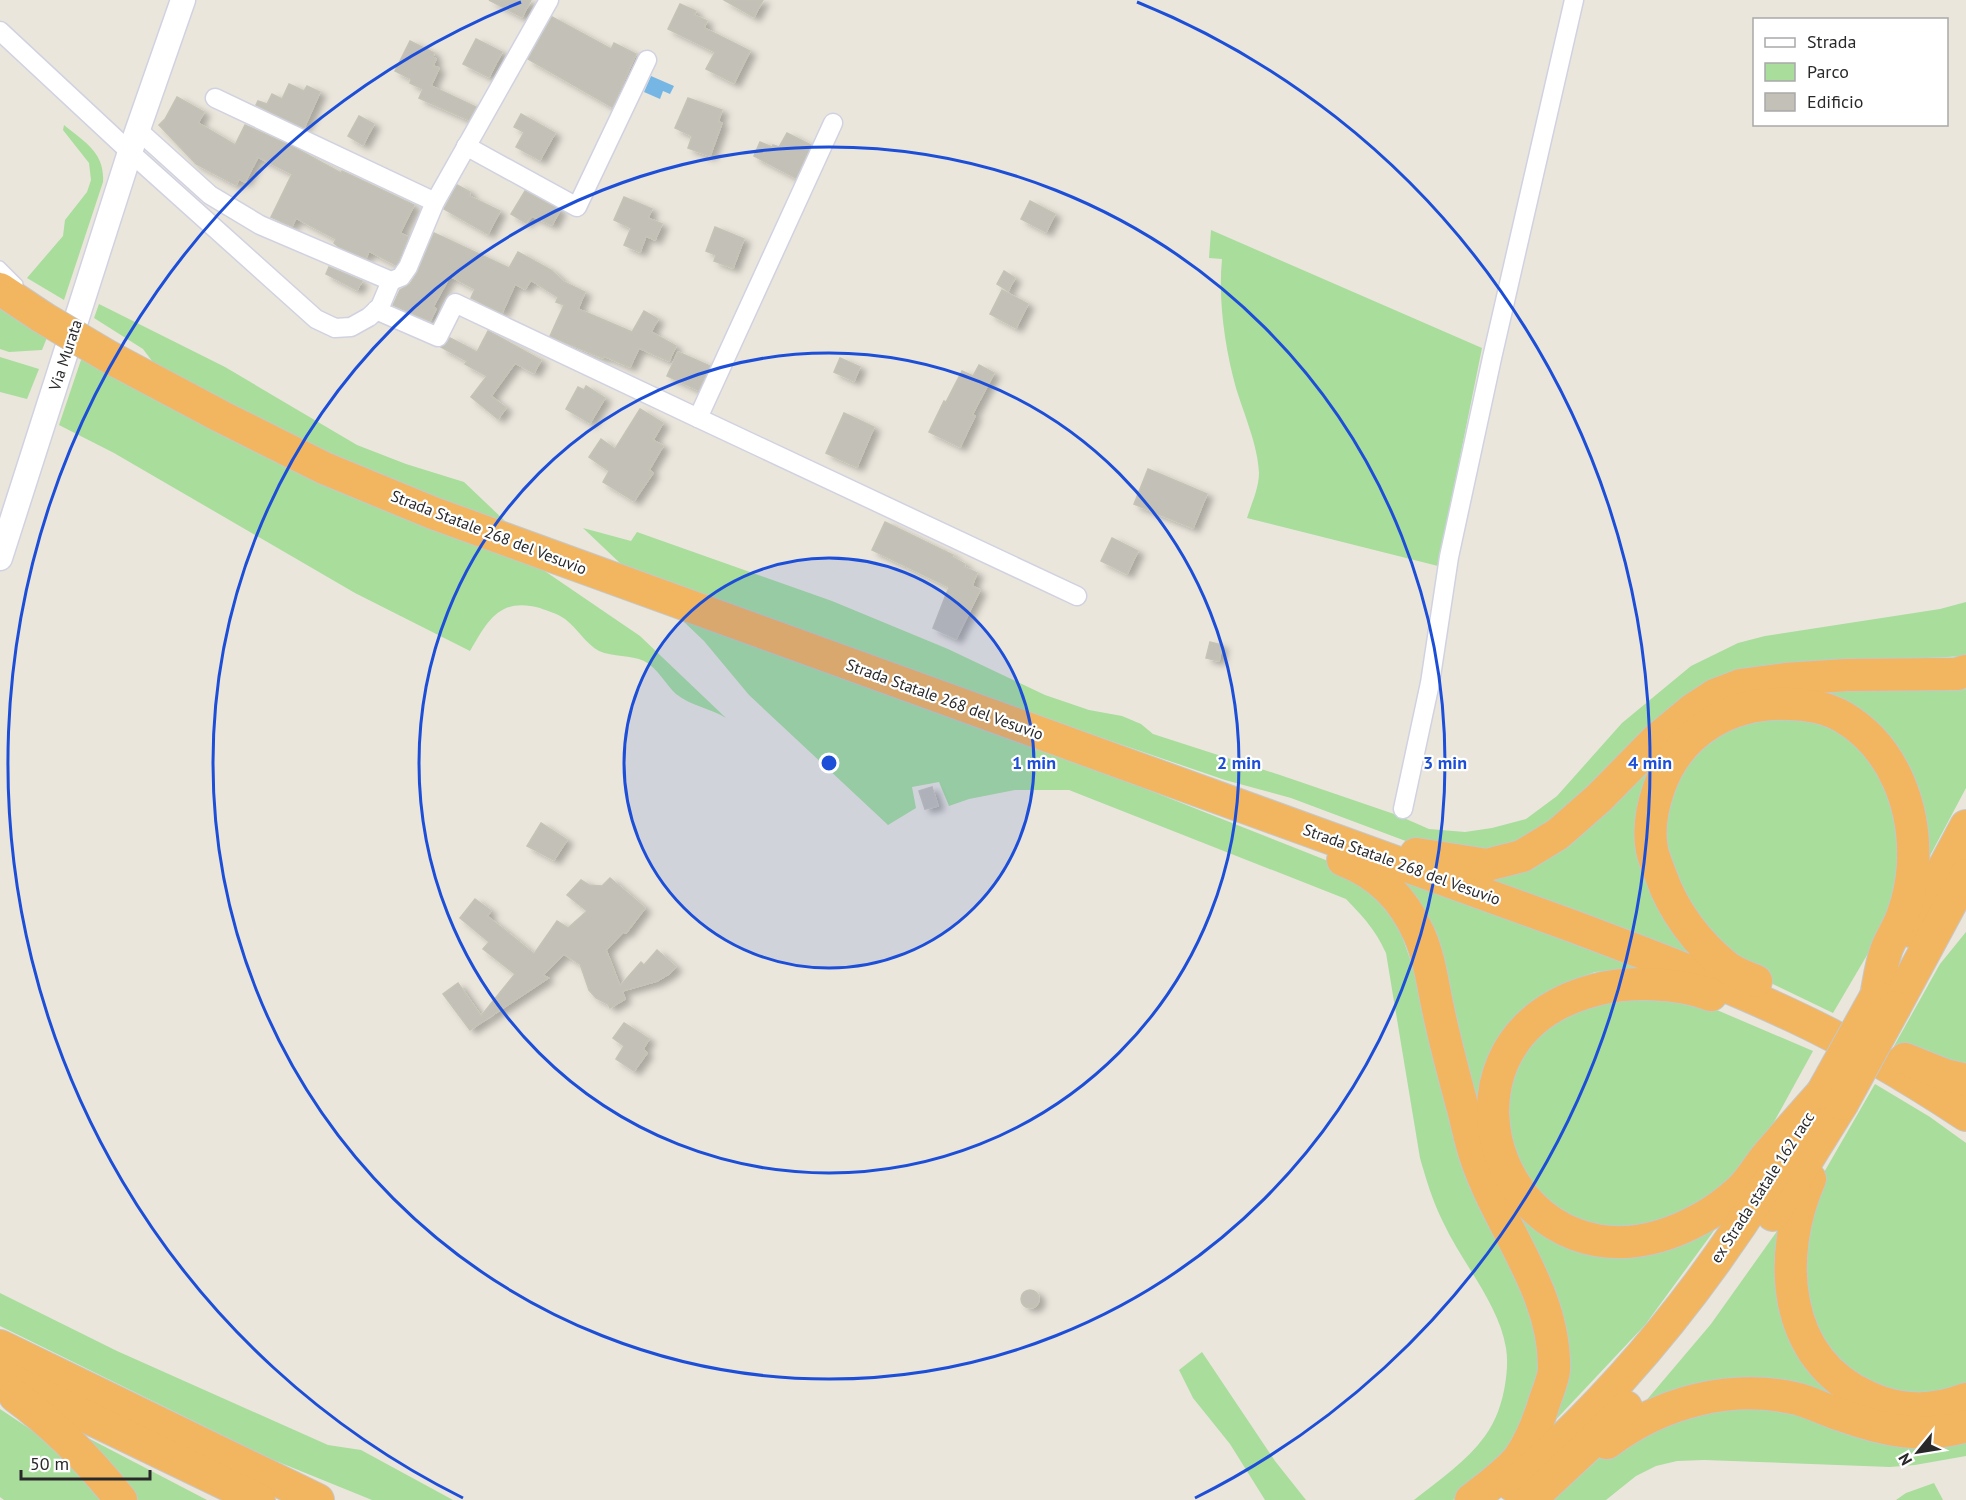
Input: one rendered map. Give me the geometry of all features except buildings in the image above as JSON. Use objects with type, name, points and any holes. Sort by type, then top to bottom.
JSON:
[{"type":"highway","name":"Strada Statale 268 del Vesuvio","points":[[12,288],[42,317],[141,375],[324,468],[433,513],[1679,966],[1797,1017],[1887,1065],[1966,1115]]},
{"type":"highway","points":[[1238,805],[1311,820],[1424,856],[1487,864],[1522,856],[1558,834],[1692,710],[1715,695],[1742,684],[1847,675],[1957,674],[1966,671]]},
{"type":"highway","points":[[1797,1017],[1759,983],[1729,968],[1683,920],[1664,885],[1652,850],[1650,830],[1652,813],[1665,772],[1685,743],[1712,722],[1736,710],[1771,703],[1808,704],[1842,716],[1871,739],[1893,768],[1907,801],[1912,835],[1913,867],[1903,915],[1886,952],[1886,1001]]},
{"type":"highway","points":[[1185,785],[1251,821],[1356,865],[1380,879],[1399,900],[1418,933],[1427,956],[1476,1158],[1501,1218],[1537,1286],[1546,1310],[1553,1341],[1554,1372],[1536,1426],[1519,1458],[1471,1500]]},
{"type":"highway","name":"ex Strada statale 162 racc","points":[[1886,1001],[1966,826]]},
{"type":"highway","name":"ex Strada statale 162 racc","points":[[1530,1500],[1611,1422],[1645,1385],[1701,1318],[1737,1269],[1773,1215],[1832,1098],[1886,1001],[1966,875]]},
{"type":"highway","points":[[1886,1001],[1966,919]]},
{"type":"highway","points":[[1832,1098],[1761,1162],[1742,1189],[1701,1218],[1663,1237],[1638,1242],[1593,1240],[1568,1233],[1527,1201],[1509,1176],[1496,1146],[1492,1112],[1496,1079],[1514,1041],[1554,1005],[1579,994],[1616,984],[1680,986],[1696,989],[1773,1022],[1884,1047],[1945,1075],[1966,1080]]},
{"type":"highway","points":[[1887,1065],[1926,1106],[1966,1133]]},
{"type":"highway","points":[[1832,1098],[1796,1223],[1789,1263],[1794,1304],[1806,1342],[1826,1368],[1844,1383],[1884,1405],[1915,1410],[1950,1406],[1966,1399]]},
{"type":"highway","name":"ex Strada statale 162 racc","points":[[1493,1500],[1577,1426],[1659,1336],[1724,1250],[1832,1098]]},
{"type":"highway","points":[[0,1346],[318,1500]]},
{"type":"highway","points":[[0,1375],[259,1500]]},
{"type":"highway","points":[[0,1385],[40,1414],[75,1446],[121,1500]]},
{"type":"highway","points":[[1537,1500],[1548,1495],[1599,1449],[1624,1430],[1656,1413],[1686,1402],[1724,1394],[1759,1394],[1798,1400],[1892,1431],[1931,1432],[1966,1426]]},
{"type":"street","name":"Via Murata","points":[[0,558],[134,141],[183,0]]},
{"type":"street","points":[[134,141],[316,319],[336,328],[351,327],[369,317],[376,310],[391,281],[401,277],[408,267],[435,202],[549,0]]},
{"type":"street","points":[[1403,809],[1430,683],[1449,557],[1574,0]]},
{"type":"street","points":[[0,31],[134,141],[210,195],[260,225],[391,281]]},
{"type":"street","points":[[466,146],[577,207],[647,60]]},
{"type":"street","points":[[215,98],[435,202]]},
{"type":"street","points":[[698,418],[833,123]]},
{"type":"street","points":[[376,310],[438,337],[455,303],[1077,596]]},
{"type":"lane","points":[[0,266],[15,282],[12,288]]},
{"type":"green space","points":[[64,125],[97,155],[103,172],[103,182],[64,300],[27,278],[63,236],[65,220],[87,192],[91,180],[89,163],[63,130]]},
{"type":"green space","points":[[1211,230],[1482,348],[1438,566],[1247,518],[1258,485],[1258,463],[1236,388],[1223,324],[1222,259],[1209,258]]},
{"type":"green space","points":[[0,303],[48,335],[42,350],[9,352],[0,349]]},
{"type":"green space","points":[[99,304],[225,367],[357,445],[406,464],[464,482],[505,521],[433,498],[324,452],[155,365],[143,349],[94,318]]},
{"type":"green space","points":[[0,357],[39,369],[27,399],[0,392]]},
{"type":"green space","points":[[82,357],[530,561],[640,636],[726,718],[676,694],[644,661],[599,651],[565,619],[540,608],[526,605],[505,609],[490,621],[470,651],[355,593],[114,453],[59,425]]},
{"type":"green space","points":[[583,528],[631,541],[637,532],[832,601],[948,649],[1045,695],[1089,710],[1122,716],[1141,724],[1153,734],[1397,815],[1429,829],[1465,832],[1526,819],[1557,796],[1622,723],[1691,666],[1738,643],[1765,636],[1940,609],[1966,602],[1966,656],[1754,667],[1732,672],[1706,683],[1670,707],[1564,813],[1517,843],[1490,850],[1427,849],[1291,798],[1225,780],[732,607],[622,565]]},
{"type":"green space","points":[[682,620],[1098,770],[1356,872],[1397,922],[1534,1310],[1540,1378],[1507,1454],[1473,1486],[1453,1500],[1414,1500],[1461,1462],[1489,1430],[1504,1392],[1507,1353],[1496,1316],[1443,1222],[1420,1158],[1386,953],[1369,924],[1346,899],[1069,790],[1015,790],[969,799],[949,806],[939,782],[912,787],[916,808],[888,825],[749,695],[704,641]]},
{"type":"green space","points":[[1966,676],[1966,788],[1916,882],[1921,847],[1919,813],[1910,780],[1891,749],[1866,723],[1846,710],[1824,700],[1787,692],[1762,692],[1736,697],[1712,707],[1695,718],[1667,749],[1648,789],[1639,830],[1640,850],[1647,879],[1659,906],[1675,930],[1695,952],[1694,955],[1470,874],[1526,860],[1551,848],[1575,832],[1664,740],[1688,718],[1714,701],[1762,686],[1952,679]]},
{"type":"green space","points":[[1797,714],[1845,732],[1890,784],[1901,852],[1892,898],[1883,928],[1833,1013],[1750,973],[1697,926],[1661,840],[1676,767],[1728,723]]},
{"type":"green space","points":[[1402,880],[1651,972],[1614,970],[1595,972],[1560,985],[1544,995],[1529,1007],[1485,1089],[1560,1242],[1599,1253],[1639,1253],[1724,1217],[1645,1325],[1548,1428],[1555,1410],[1508,1210]]},
{"type":"green space","points":[[1966,932],[1966,1070],[1939,1064],[1894,1046],[1940,964]]},
{"type":"green space","points":[[1684,996],[1813,1051],[1752,1162],[1728,1187],[1649,1232],[1565,1219],[1517,1169],[1504,1101],[1530,1038],[1587,1000]]},
{"type":"green space","points":[[1875,1084],[1930,1117],[1966,1143],[1966,1387],[1948,1393],[1896,1395],[1835,1362],[1800,1302],[1815,1188]]},
{"type":"green space","points":[[1780,1227],[1775,1263],[1776,1282],[1871,1409],[1822,1396],[1639,1409],[1711,1324]]},
{"type":"green space","points":[[0,1293],[117,1351],[328,1445],[361,1450],[453,1500],[372,1500],[271,1459],[0,1326]]},
{"type":"green space","points":[[1202,1352],[1275,1461],[1306,1500],[1265,1500],[1230,1444],[1193,1398],[1179,1370]]},
{"type":"green space","points":[[1715,1407],[1771,1407],[1966,1436],[1966,1456],[1890,1467],[1677,1461],[1656,1466],[1636,1476],[1606,1500],[1553,1500],[1603,1455],[1624,1441]]},
{"type":"green space","points":[[0,1409],[57,1447],[100,1500],[4,1500],[0,1497]]},
{"type":"green space","points":[[67,1427],[207,1500],[124,1500]]},
{"type":"green space","points":[[1934,1483],[1943,1500],[1896,1500],[1906,1493]]},
{"type":"water","points":[[651,76],[674,86],[670,94],[663,91],[660,99],[644,92]]}]
